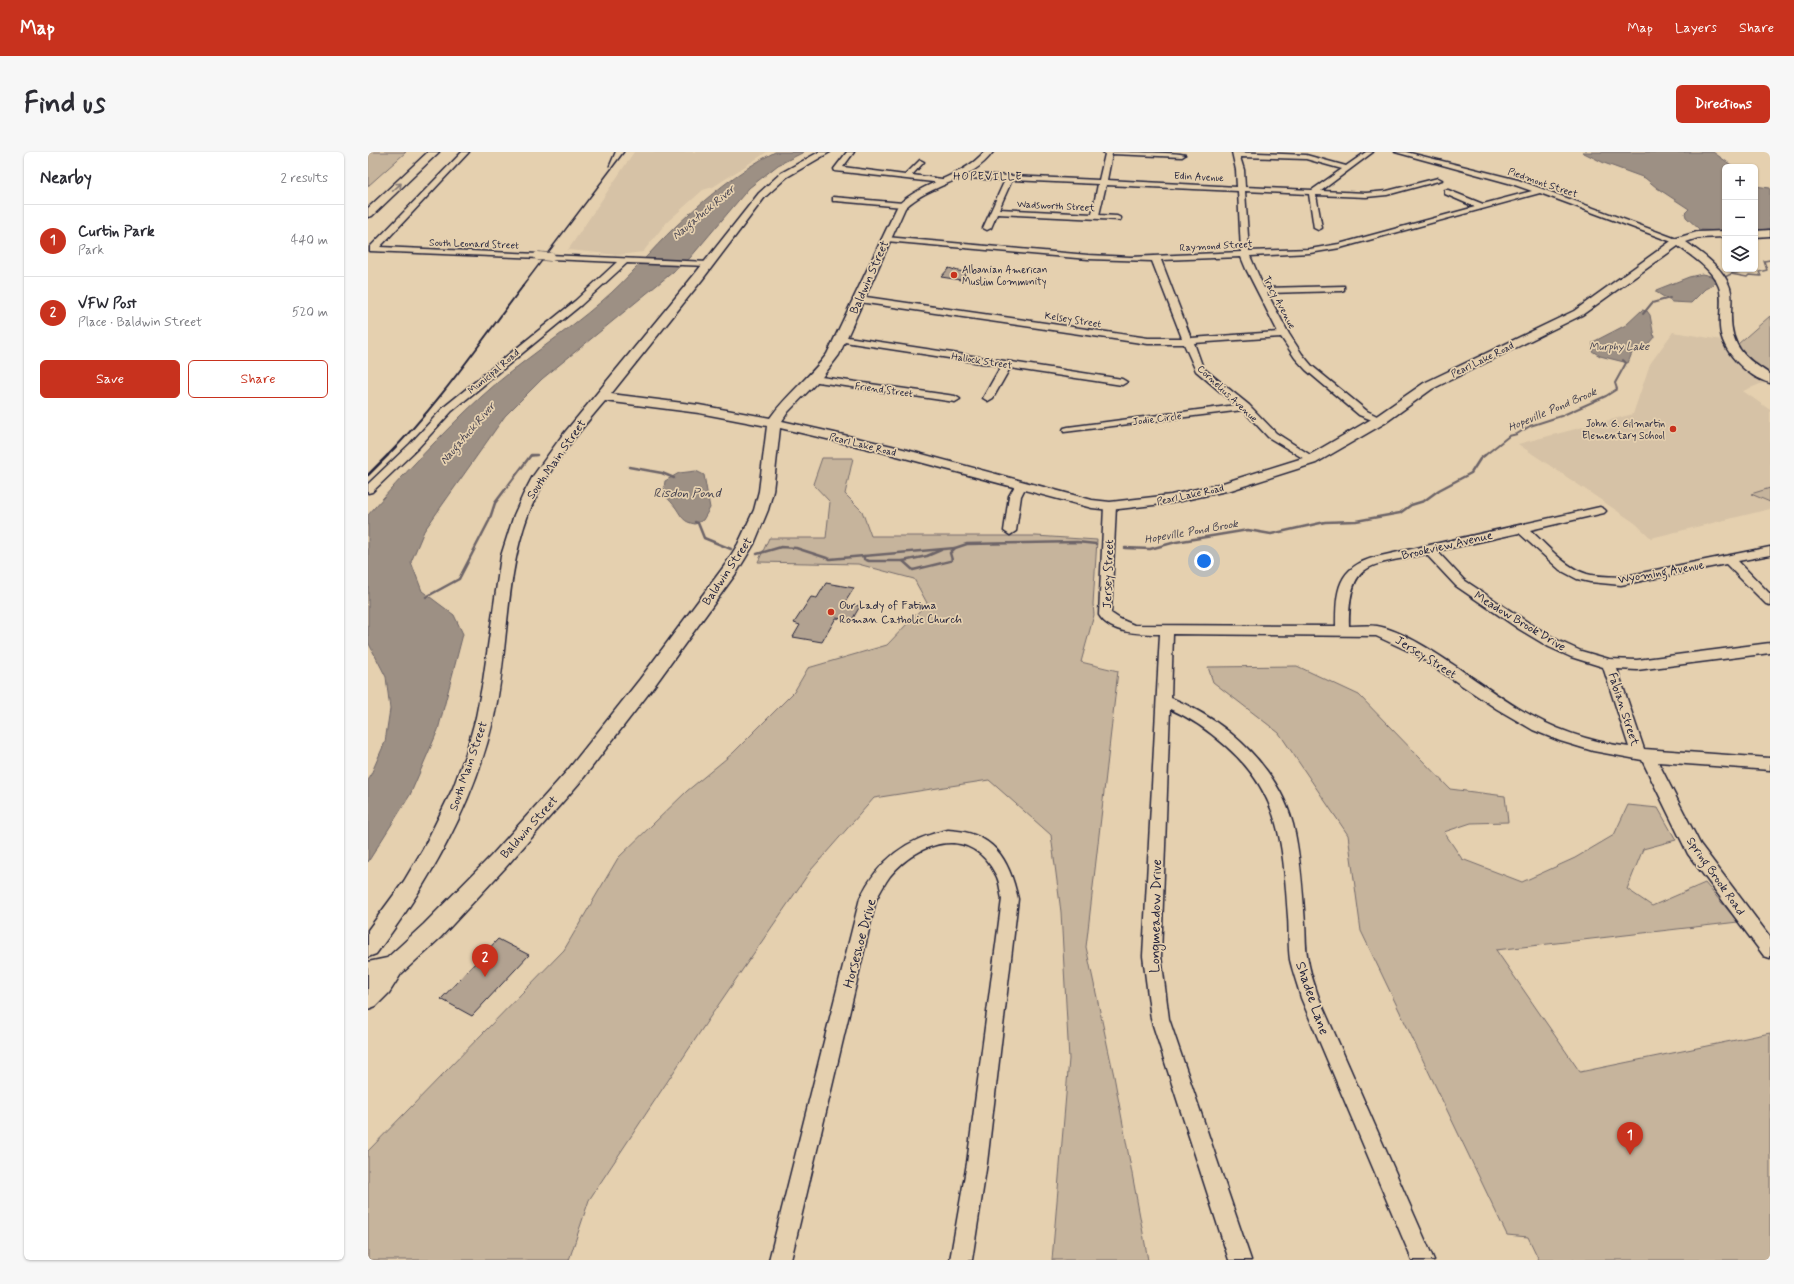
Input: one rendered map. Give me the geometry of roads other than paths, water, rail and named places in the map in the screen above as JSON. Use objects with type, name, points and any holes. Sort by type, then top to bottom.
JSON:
[{"type":"highway","points":[[368,214],[434,152]]},
{"type":"main road","name":"South Main Street","points":[[368,946],[401,902],[432,851],[453,810],[469,771],[489,702],[507,560],[522,512],[531,494],[552,461],[770,187],[784,175],[826,152]]},
{"type":"main road","name":"Baldwin Street","points":[[368,998],[381,986],[393,967],[432,930],[498,862],[574,776],[646,684],[731,568],[750,537],[761,510],[766,491],[774,422],[783,409],[814,379],[829,361],[841,339],[903,205],[917,193],[978,163],[989,152]]},
{"type":"main road","points":[[1758,234],[1770,233]]},
{"type":"main road","name":"Pearl Lake Road","points":[[602,397],[650,401],[774,422],[858,442],[1092,504],[1110,506],[1171,499],[1226,487],[1311,460],[1380,420],[1428,386],[1456,371],[1578,313],[1678,241],[1697,235],[1722,234]]},
{"type":"main road","points":[[1678,241],[1699,256],[1724,284],[1726,336],[1733,352],[1740,359],[1770,379]]},
{"type":"main road","points":[[368,972],[393,967]]},
{"type":"street","name":"South Leonard Street","points":[[370,249],[466,152]]},
{"type":"street","points":[[851,152],[838,169],[942,181]]},
{"type":"street","points":[[1095,216],[1108,152],[1182,154]]},
{"type":"street","points":[[1318,228],[1312,196],[1314,192],[1370,152]]},
{"type":"street","name":"Piedmont Street","points":[[1398,152],[1494,176],[1678,241]]},
{"type":"street","points":[[1236,153],[1306,157],[1346,168]]},
{"type":"street","name":"Tracy Avenue","points":[[1236,153],[1240,170],[1245,255],[1284,334],[1298,356],[1309,368],[1363,413],[1380,420]]},
{"type":"street","points":[[907,177],[920,162]]},
{"type":"street","name":"Edin Avenue","points":[[958,173],[1009,178],[1377,195],[1438,180]]},
{"type":"street","points":[[986,228],[1009,178]]},
{"type":"street","name":"Raymond Street","points":[[886,239],[1088,258],[1156,259],[1245,255],[1324,249],[1540,191]]},
{"type":"street","points":[[1448,192],[1482,207]]},
{"type":"street","points":[[836,199],[903,205]]},
{"type":"street","name":"Wadsworth Street","points":[[993,212],[1117,218]]},
{"type":"street","name":"South Leonard Street","points":[[370,249],[709,264]]},
{"type":"street","name":"Cornelius Avenue","points":[[1156,259],[1187,341],[1199,368],[1245,407],[1272,436],[1311,460]]},
{"type":"street","name":"Municipal Road","points":[[368,490],[414,446],[448,409],[578,303],[625,260]]},
{"type":"street","points":[[1262,292],[1341,288]]},
{"type":"street","name":"Kelsey Street","points":[[859,299],[1129,338],[1187,341],[1284,334]]},
{"type":"street","name":"Hallock Street","points":[[841,339],[1122,382]]},
{"type":"street","points":[[988,398],[1007,364]]},
{"type":"street","name":"Friend Street","points":[[814,379],[955,399]]},
{"type":"street","name":"Jodie Circle","points":[[1068,430],[1245,407]]},
{"type":"street","points":[[1010,531],[1015,496],[1020,486]]},
{"type":"street","name":"Jersey Street","points":[[1110,506],[1105,615],[1115,622],[1133,629],[1343,629],[1377,631],[1393,636],[1415,648],[1518,715],[1560,736],[1604,749],[1643,754],[1770,764]]},
{"type":"street","name":"Brookview Avenue","points":[[1343,629],[1344,600],[1348,581],[1357,569],[1376,562],[1428,549],[1600,511]]},
{"type":"street","name":"Wyoming Avenue","points":[[1521,528],[1564,566],[1582,576],[1603,580],[1621,581],[1770,552]]},
{"type":"street","name":"Meadow Brook Drive","points":[[1428,549],[1460,583],[1524,626],[1554,644],[1576,654],[1609,664],[1637,665],[1770,648]]},
{"type":"street","points":[[1729,560],[1770,601]]},
{"type":"street","name":"Longmeadow Drive","points":[[1167,630],[1152,956],[1155,990],[1160,1019],[1240,1260]]},
{"type":"street","name":"Fabian Street","points":[[1609,664],[1643,754]]},
{"type":"street","name":"Shadee Lane","points":[[1164,701],[1195,715],[1215,728],[1239,749],[1263,777],[1278,804],[1288,832],[1293,875],[1298,960],[1330,1044],[1422,1260]]},
{"type":"street","name":"Spring Brook Road","points":[[1643,754],[1694,848],[1770,950]]},
{"type":"street","name":"Horseshoe Drive","points":[[780,1260],[868,898],[885,871],[901,856],[920,844],[942,837],[962,835],[976,841],[994,855],[1004,873],[1010,898],[977,1163],[961,1260]]},
{"type":"water","name":"Naugatuck River","points":[[775,152],[804,152],[778,165],[749,188],[690,258],[542,379],[505,416],[424,531],[411,562],[422,591],[454,615],[463,634],[438,730],[410,795],[368,862],[368,781],[385,742],[390,709],[386,677],[368,642],[368,515],[423,454],[481,397],[510,372],[602,301],[676,226],[711,195],[735,176],[761,159]]},
{"type":"water","points":[[1582,152],[1713,152],[1730,164],[1722,164],[1722,231],[1700,230],[1686,217],[1685,213],[1689,209],[1657,188],[1645,178],[1604,163]]},
{"type":"water","points":[[1758,186],[1770,188],[1770,229],[1758,231]]},
{"type":"water","points":[[1702,274],[1711,276],[1715,281],[1713,285],[1705,289],[1691,303],[1672,302],[1656,292],[1656,290],[1689,277]]},
{"type":"water","name":"Murphy Lake","points":[[1642,310],[1647,311],[1650,315],[1654,337],[1649,343],[1632,353],[1628,363],[1600,356],[1592,351],[1593,342],[1626,325]]},
{"type":"water","name":"Risdon Pond","points":[[696,471],[704,475],[710,508],[703,520],[695,524],[688,522],[681,516],[666,496],[664,486],[665,481],[679,473]]},
{"type":"waterway","name":"Hopeville Pond Brook","points":[[1731,274],[1747,277],[1749,275],[1761,276],[1759,272],[1767,270],[1764,261],[1770,260]]},
{"type":"waterway","points":[[1731,274],[1744,272]]},
{"type":"waterway","name":"Hopeville Pond Brook","points":[[1725,277],[1731,274]]},
{"type":"waterway","name":"Hopeville Pond Brook","points":[[1643,314],[1652,303],[1670,298]]},
{"type":"waterway","name":"Hopeville Pond Brook","points":[[1484,456],[1509,436],[1517,434],[1530,426],[1561,416],[1606,396],[1617,389],[1615,383],[1626,363],[1623,360]]},
{"type":"waterway","name":"Hopeville Pond Brook","points":[[531,455],[537,455],[530,456],[531,455]]},
{"type":"waterway","name":"Hopeville Pond Brook","points":[[1125,548],[1150,549],[1176,542],[1248,530],[1271,534],[1325,522],[1356,521],[1400,513],[1411,505],[1424,501],[1439,490],[1471,473],[1480,459],[1485,455]]},
{"type":"waterway","name":"Hopeville Pond Brook","points":[[426,597],[459,579],[489,521],[495,503],[530,456]]},
{"type":"waterway","name":"Hopeville Pond Brook","points":[[629,467],[662,473],[674,478]]},
{"type":"waterway","name":"Hopeville Pond Brook","points":[[695,522],[698,523],[704,538],[731,549]]},
{"type":"waterway","name":"Hopeville Pond Brook","points":[[955,548],[967,544],[1077,542],[1096,544]]},
{"type":"waterway","name":"Hopeville Pond Brook","points":[[757,554],[781,547],[796,548],[830,559],[864,556]]},
{"type":"waterway","points":[[864,556],[955,548]]},
{"type":"waterway","name":"Hopeville Pond Brook","points":[[903,561],[913,570],[950,561],[952,560],[950,553],[955,548]]},
{"type":"waterway","points":[[903,561],[927,556],[941,550]]},
{"type":"waterway","name":"Hopeville Pond Brook","points":[[864,556],[864,559],[869,561],[903,561]]},
{"type":"railway","points":[[609,166],[615,152]]},
{"type":"railway","points":[[522,287],[624,152]]},
{"type":"railway","points":[[387,456],[441,395],[523,286]]},
{"type":"railway","points":[[368,475],[387,456]]},
{"type":"place","name":"Albanian American Muslim Community","points":[[954,275]]},
{"type":"place","name":"John G. Gilmartin Elementary School","points":[[1673,429]]},
{"type":"place","name":"Our Lady of Fatima Roman Catholic Church","points":[[831,612]]},
{"type":"place","name":"VFW Post","points":[[485,977]]},
{"type":"place","name":"Curtin Park","points":[[1630,1155]]},
{"type":"district","name":"HOPEVILLE","points":[[988,176]]}]
